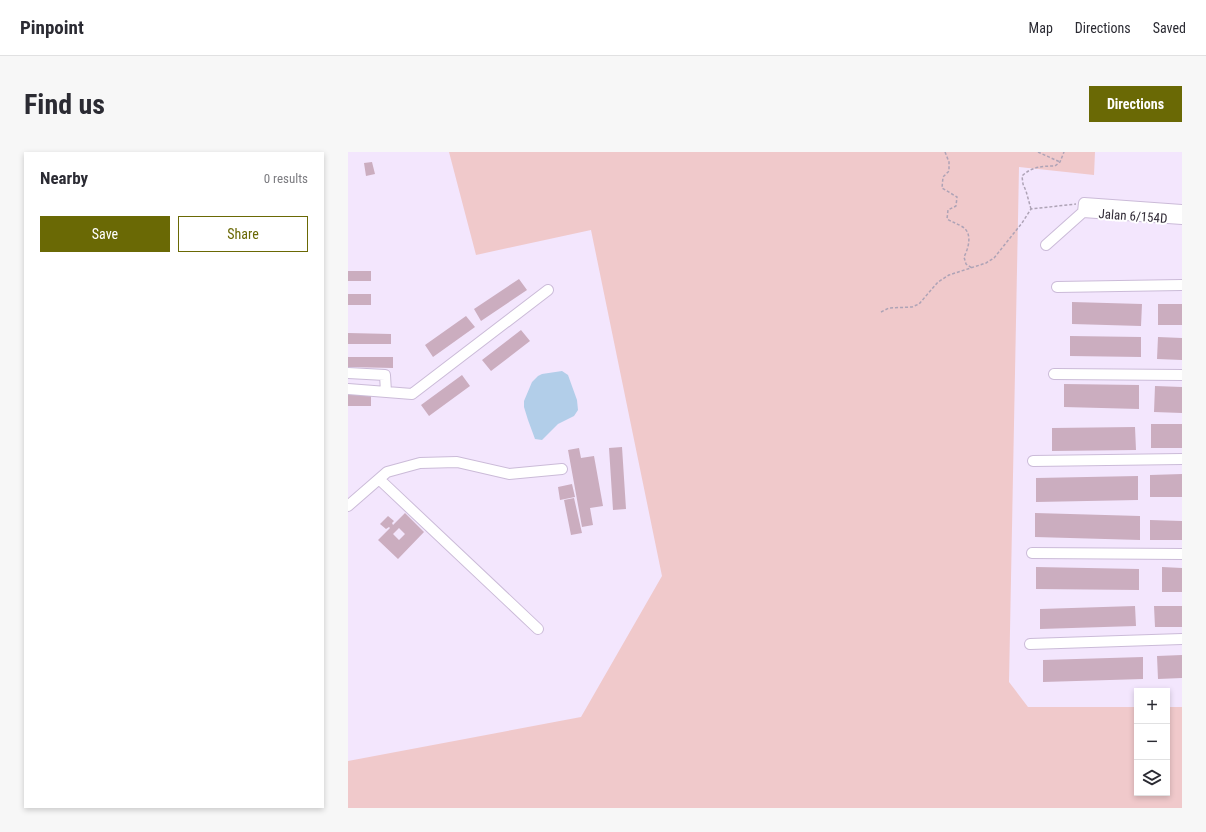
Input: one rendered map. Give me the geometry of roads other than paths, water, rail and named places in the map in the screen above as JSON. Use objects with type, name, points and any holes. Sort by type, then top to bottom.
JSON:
[{"type":"street","name":"Jalan 6/154D","points":[[1083,208],[1182,210]]},
{"type":"street","name":"Jalan 6/154D","points":[[1083,208],[1182,219]]},
{"type":"street","points":[[1046,245],[1083,208]]},
{"type":"street","points":[[1057,287],[1182,285]]},
{"type":"street","points":[[348,389],[412,394],[548,290]]},
{"type":"street","points":[[348,373],[385,375],[386,392]]},
{"type":"street","points":[[1054,374],[1182,375]]},
{"type":"street","points":[[1033,461],[1182,459]]},
{"type":"street","points":[[348,506],[387,472],[420,463],[457,462],[509,474],[562,469]]},
{"type":"street","points":[[379,479],[538,629]]},
{"type":"street","points":[[1032,553],[1182,554]]},
{"type":"street","points":[[1030,644],[1182,639]]},
{"type":"water","points":[[562,371],[568,375],[577,400],[578,410],[574,416],[558,424],[542,440],[535,439],[524,407],[524,401],[532,382],[538,376]]}]
